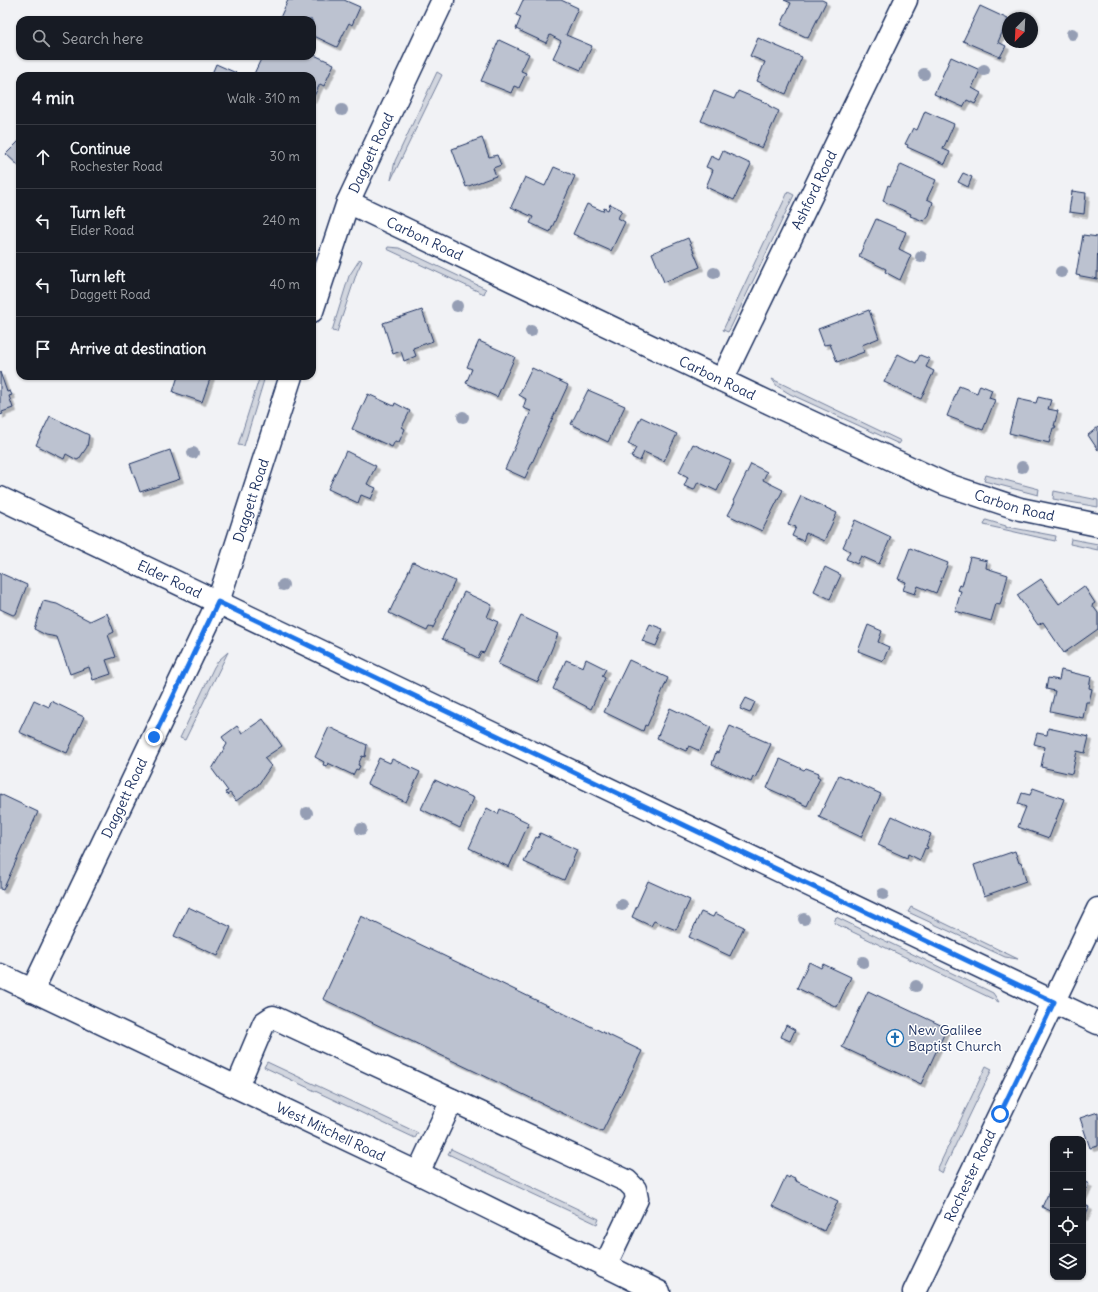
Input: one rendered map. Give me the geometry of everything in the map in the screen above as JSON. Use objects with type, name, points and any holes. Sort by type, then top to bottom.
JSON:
[{"type":"street","name":"Daggett Road","points":[[316,299],[348,202],[443,0]]},
{"type":"street","name":"Ashford Road","points":[[722,380],[906,0]]},
{"type":"street","name":"Carbon Road","points":[[348,202],[722,380],[945,484],[1020,509],[1098,525]]},
{"type":"street","name":"Daggett Road","points":[[32,991],[218,602],[290,380]]},
{"type":"street","name":"Elder Road","points":[[0,498],[1098,1023]]},
{"type":"street","name":"Rochester Road","points":[[914,1292],[1098,909]]},
{"type":"street","name":"West Mitchell Road","points":[[0,975],[418,1173],[658,1292]]},
{"type":"street","points":[[236,1087],[264,1023],[273,1017],[627,1181],[635,1189],[637,1199],[605,1266]]},
{"type":"street","points":[[418,1173],[452,1100]]},
{"type":"shaded area","points":[[437,72],[442,75],[391,180],[395,161]]},
{"type":"shaded area","points":[[788,192],[794,195],[731,327],[728,332],[723,330]]},
{"type":"shaded area","points":[[388,247],[399,248],[486,289],[484,294],[387,249]]},
{"type":"shaded area","points":[[360,259],[362,261],[337,332],[332,331],[349,276]]},
{"type":"shaded area","points":[[772,379],[901,441],[899,444],[790,394],[777,386]]},
{"type":"shaded area","points":[[259,380],[264,380],[244,446],[238,445]]},
{"type":"shaded area","points":[[986,475],[1039,489],[1038,495],[984,481]]},
{"type":"shaded area","points":[[1054,491],[1098,500],[1098,507],[1053,499]]},
{"type":"shaded area","points":[[986,520],[1006,526],[1006,528],[1008,527],[1056,536],[1055,541],[984,525]]},
{"type":"shaded area","points":[[1071,539],[1098,544],[1098,550],[1070,544]]},
{"type":"shaded area","points":[[228,652],[185,740],[180,738],[214,667]]},
{"type":"shaded area","points":[[911,907],[1018,959],[1005,957],[908,912]]},
{"type":"shaded area","points":[[836,917],[993,993],[999,1002],[834,923]]},
{"type":"shaded area","points":[[267,1062],[418,1133],[415,1138],[264,1067]]},
{"type":"shaded area","points":[[986,1066],[992,1069],[942,1173],[937,1170]]},
{"type":"shaded area","points":[[451,1149],[599,1219],[597,1224],[448,1154]]},
{"type":"building","points":[[288,0],[344,0],[360,7],[352,25],[349,23],[337,47],[316,37],[316,16],[281,16]]},
{"type":"building","points":[[523,0],[561,0],[578,8],[566,35],[592,46],[581,70],[553,58],[561,41],[550,35],[546,43],[516,29],[521,17],[516,15]]},
{"type":"building","points":[[784,0],[822,0],[826,2],[808,38],[781,25],[791,3]]},
{"type":"building","points":[[980,6],[1002,16],[1002,33],[998,42],[1002,44],[1002,48],[1005,48],[1000,57],[963,41]]},
{"type":"building","points":[[758,38],[802,57],[786,94],[757,81],[765,62],[750,56]]},
{"type":"building","points":[[499,40],[529,54],[521,71],[526,73],[519,88],[514,86],[511,93],[481,81]]},
{"type":"building","points":[[316,56],[334,64],[324,86],[320,84],[316,92],[316,72],[255,72],[261,60],[316,60]]},
{"type":"building","points":[[951,57],[980,70],[972,88],[981,93],[975,104],[967,100],[963,107],[934,94]]},
{"type":"building","points":[[216,64],[234,72],[213,72]]},
{"type":"building","points":[[714,91],[734,99],[738,91],[767,103],[769,106],[779,111],[762,148],[701,121]]},
{"type":"building","points":[[925,111],[954,124],[943,149],[950,152],[945,164],[907,147],[908,145],[905,144],[913,128],[917,130]]},
{"type":"building","points":[[482,138],[489,157],[497,155],[501,165],[493,168],[496,176],[466,187],[452,149]]},
{"type":"building","points":[[16,144],[16,163],[6,154]]},
{"type":"building","points":[[723,151],[751,164],[734,200],[706,187],[713,170],[706,167],[711,156],[719,160]]},
{"type":"building","points":[[901,164],[936,180],[927,199],[933,202],[929,215],[924,221],[910,216],[911,214],[883,201],[888,185],[890,186]]},
{"type":"building","points":[[554,167],[575,176],[550,232],[530,223],[533,217],[511,207],[525,177],[545,186]]},
{"type":"building","points":[[963,173],[972,177],[968,187],[958,182]]},
{"type":"building","points":[[1072,191],[1086,193],[1084,214],[1069,212]]},
{"type":"building","points":[[587,204],[603,211],[604,208],[608,210],[610,204],[622,210],[618,218],[625,222],[611,251],[573,234]]},
{"type":"building","points":[[876,219],[906,232],[899,249],[911,255],[900,280],[885,272],[886,269],[859,256]]},
{"type":"building","points":[[1083,235],[1098,237],[1097,279],[1076,275]]},
{"type":"building","points":[[688,238],[700,267],[664,282],[652,253]]},
{"type":"building","points":[[422,310],[433,341],[413,348],[416,356],[404,361],[401,351],[393,354],[383,323]]},
{"type":"building","points":[[869,310],[879,338],[862,345],[864,352],[837,362],[830,344],[824,345],[818,329]]},
{"type":"building","points":[[479,341],[515,357],[497,397],[466,383],[472,369],[467,367]]},
{"type":"building","points":[[898,354],[916,363],[920,355],[930,359],[926,367],[934,371],[921,399],[884,382]]},
{"type":"building","points":[[532,368],[568,385],[525,478],[505,469],[531,411],[523,408],[526,399],[519,395]]},
{"type":"building","points":[[0,372],[7,392],[10,391],[12,395],[9,396],[13,408],[2,412],[3,414],[0,415]]},
{"type":"building","points":[[177,380],[210,380],[202,402],[173,392]]},
{"type":"building","points":[[980,385],[992,390],[989,398],[995,400],[983,430],[947,416],[959,386],[977,393]]},
{"type":"building","points":[[588,390],[625,406],[608,442],[571,424]]},
{"type":"building","points":[[368,394],[394,406],[395,403],[410,411],[402,427],[405,429],[399,442],[395,441],[392,447],[352,429]]},
{"type":"building","points":[[1038,397],[1051,400],[1048,409],[1058,411],[1054,426],[1056,426],[1053,428],[1049,443],[1009,433],[1018,399],[1036,403]]},
{"type":"building","points":[[50,416],[89,435],[87,447],[79,459],[77,460],[66,454],[64,459],[36,445]]},
{"type":"building","points":[[641,417],[677,434],[664,461],[644,452],[640,461],[631,457],[636,448],[628,444]]},
{"type":"building","points":[[1098,427],[1098,450],[1088,435]]},
{"type":"building","points":[[693,444],[731,461],[717,491],[698,482],[694,490],[684,486],[688,477],[679,472]]},
{"type":"building","points":[[170,450],[180,479],[140,492],[130,464]]},
{"type":"building","points":[[346,451],[376,466],[367,484],[376,488],[371,499],[361,495],[358,503],[328,489]]},
{"type":"building","points":[[751,464],[767,472],[763,480],[783,490],[762,531],[728,515]]},
{"type":"building","points":[[801,496],[837,513],[824,541],[806,533],[803,541],[792,536],[796,527],[788,524]]},
{"type":"building","points":[[855,520],[891,537],[879,564],[861,556],[857,564],[846,559],[850,551],[843,547]]},
{"type":"building","points":[[910,548],[948,563],[936,593],[918,586],[915,594],[903,590],[906,582],[898,579]]},
{"type":"building","points":[[970,557],[987,561],[986,568],[1008,575],[1000,605],[996,604],[991,621],[955,611],[961,591],[957,590],[959,585],[962,586]]},
{"type":"building","points":[[413,562],[455,581],[433,628],[429,627],[427,631],[389,613]]},
{"type":"building","points":[[825,567],[841,575],[830,599],[814,591]]},
{"type":"building","points":[[0,573],[27,585],[16,614],[13,615],[0,609]]},
{"type":"building","points":[[1041,579],[1059,604],[1084,586],[1095,603],[1092,605],[1098,613],[1098,629],[1064,653],[1043,622],[1038,625],[1017,595]]},
{"type":"building","points":[[464,592],[492,605],[487,617],[498,622],[484,653],[481,652],[478,658],[464,651],[465,649],[442,639]]},
{"type":"building","points":[[43,601],[57,604],[90,621],[107,613],[114,632],[108,635],[116,657],[106,660],[111,674],[93,680],[89,667],[70,674],[57,637],[46,635],[34,629]]},
{"type":"building","points":[[521,616],[558,634],[538,682],[498,664]]},
{"type":"building","points":[[650,624],[663,629],[656,646],[642,641]]},
{"type":"building","points":[[868,625],[882,631],[878,642],[889,647],[883,661],[858,651]]},
{"type":"building","points":[[586,659],[606,669],[602,676],[605,678],[591,709],[553,689],[566,660],[583,667]]},
{"type":"building","points":[[629,660],[668,678],[647,726],[645,725],[643,731],[604,712]]},
{"type":"building","points":[[1061,670],[1091,677],[1089,688],[1092,689],[1089,702],[1086,702],[1083,718],[1050,711],[1055,691],[1046,689],[1048,678],[1059,680]]},
{"type":"building","points":[[746,698],[755,702],[750,713],[740,709]]},
{"type":"building","points":[[34,700],[49,707],[51,701],[84,717],[67,753],[19,732]]},
{"type":"building","points":[[670,708],[711,727],[700,751],[689,746],[686,751],[657,738]]},
{"type":"building","points":[[263,719],[282,746],[264,758],[271,766],[258,785],[236,801],[230,793],[227,795],[225,792],[228,791],[212,769],[227,744],[222,737],[237,726],[242,733]]},
{"type":"building","points":[[730,726],[771,744],[755,778],[753,777],[751,782],[712,764],[716,752],[718,753]]},
{"type":"building","points":[[329,727],[367,745],[365,757],[362,756],[358,765],[360,766],[358,770],[356,769],[353,775],[328,763],[327,766],[323,765],[324,762],[315,757]]},
{"type":"building","points":[[1048,728],[1089,737],[1085,753],[1077,751],[1072,774],[1041,767],[1045,747],[1034,744],[1037,733],[1047,735]]},
{"type":"building","points":[[379,758],[390,763],[392,759],[420,772],[406,802],[367,784]]},
{"type":"building","points":[[780,759],[804,770],[806,768],[819,773],[817,776],[820,778],[807,806],[767,788]]},
{"type":"building","points":[[839,775],[881,794],[861,837],[819,817]]},
{"type":"building","points":[[435,780],[474,798],[460,828],[421,809]]},
{"type":"building","points":[[1033,788],[1064,799],[1049,838],[1018,827],[1026,807],[1018,804],[1022,793],[1030,795]]},
{"type":"building","points":[[0,794],[38,812],[3,890],[0,889]]},
{"type":"building","points":[[487,808],[498,814],[500,809],[529,823],[509,867],[469,848]]},
{"type":"building","points":[[892,816],[931,834],[926,846],[928,847],[927,849],[925,848],[920,860],[908,854],[907,858],[878,845]]},
{"type":"building","points":[[540,833],[577,850],[564,880],[524,862],[536,837],[538,838]]},
{"type":"building","points":[[1015,851],[1019,863],[1021,862],[1026,881],[984,896],[974,865]]},
{"type":"building","points":[[648,881],[690,900],[676,930],[654,921],[651,926],[632,917]]},
{"type":"building","points":[[188,907],[231,927],[218,956],[174,936]]},
{"type":"building","points":[[701,912],[713,917],[715,913],[744,927],[730,956],[689,937]]},
{"type":"building","points":[[361,916],[642,1051],[602,1132],[323,999]]},
{"type":"building","points":[[809,962],[821,968],[823,964],[851,977],[837,1007],[797,988]]},
{"type":"building","name":"New Galilee Baptist Church","points":[[868,991],[947,1028],[921,1084],[842,1047]]},
{"type":"building","points":[[786,1025],[795,1030],[790,1041],[781,1037]]},
{"type":"building","points":[[1098,1112],[1098,1146],[1090,1148],[1080,1118]]},
{"type":"building","points":[[786,1176],[789,1178],[790,1176],[795,1178],[794,1180],[797,1180],[796,1181],[838,1201],[824,1231],[772,1206]]},
{"type":"building","points":[[1086,1182],[1089,1184],[1086,1190]]},
{"type":"building","points":[[1050,1190],[1050,1211],[1042,1207]]},
{"type":"building","points":[[1086,1206],[1089,1207],[1086,1214]]},
{"type":"place","name":"New Galilee Baptist Church","points":[[895,1038]]},
{"type":"route","points":[[154,737],[218,602],[1054,1002],[1000,1114]]}]
